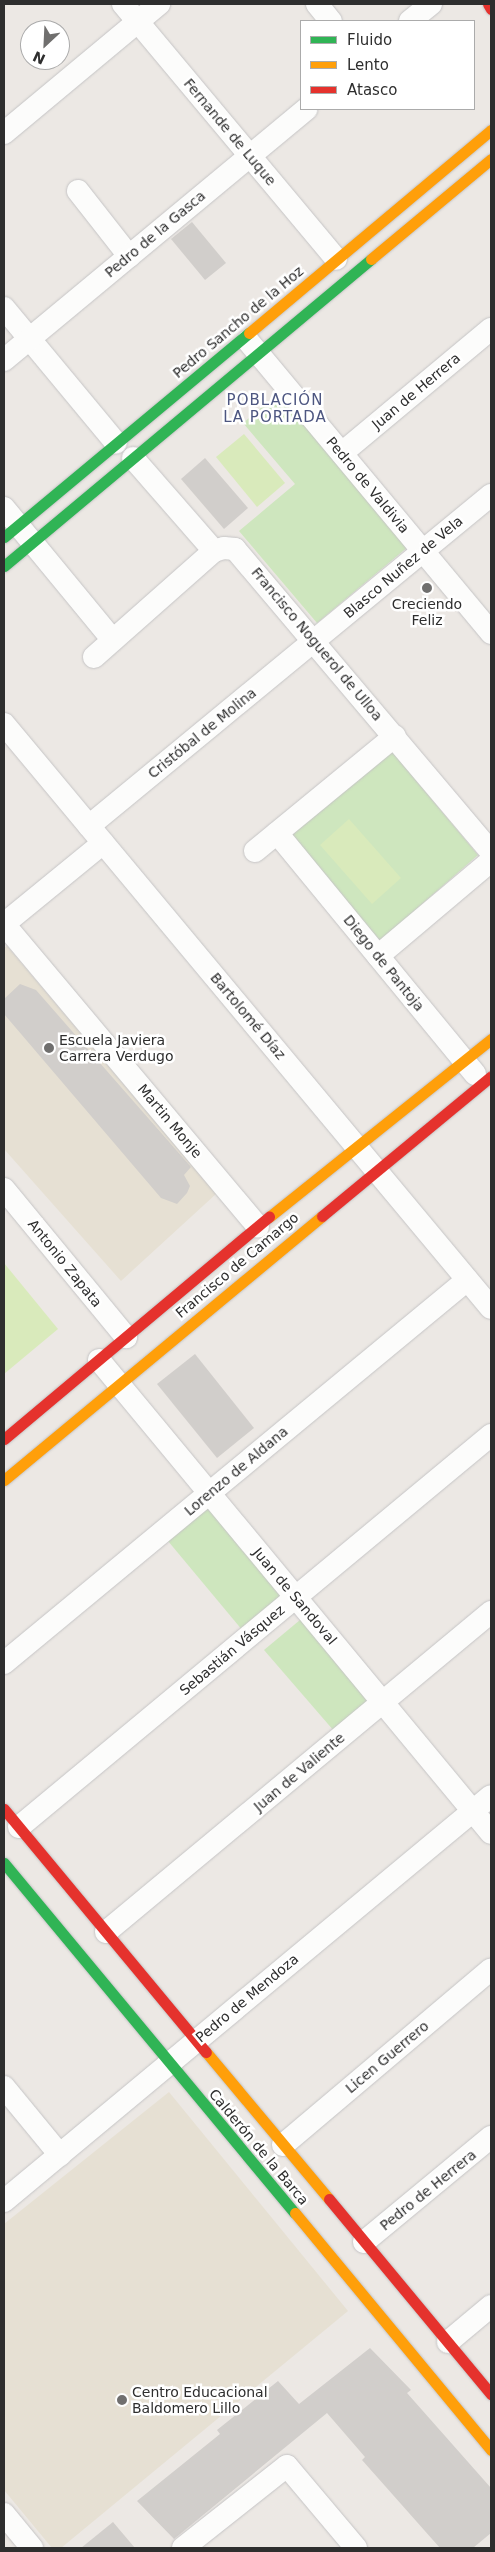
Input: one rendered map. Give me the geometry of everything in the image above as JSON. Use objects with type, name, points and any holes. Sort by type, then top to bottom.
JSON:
[{"type":"street","name":"Fernande de Luque","points":[[123,4],[336,259]]},
{"type":"street","points":[[4,133],[159,4]]},
{"type":"street","points":[[317,4],[330,20]]},
{"type":"street","points":[[411,20],[431,4]]},
{"type":"street","points":[[488,4],[491,9]]},
{"type":"street","name":"Pedro de la Gasca","points":[[4,360],[305,110]]},
{"type":"street","name":"Pedro Sancho de la Hoz","points":[[14,528],[133,458],[251,345],[336,259],[491,130]]},
{"type":"street","name":"Pedro Sancho de la Hoz","points":[[4,566],[14,528],[116,443],[251,345],[491,159]]},
{"type":"street","points":[[78,191],[129,256]]},
{"type":"street","points":[[4,308],[116,443]]},
{"type":"street","name":"Juan de Herrera","points":[[342,454],[491,329]]},
{"type":"street","name":"Pedro de Valdivia","points":[[251,345],[491,633]]},
{"type":"street","points":[[94,657],[214,551],[133,458]]},
{"type":"street","name":"Blasco Nuñez de Vela","points":[[315,640],[491,494]]},
{"type":"street","points":[[14,528],[113,640]]},
{"type":"street","name":"Francisco Noguerol de Ulloa","points":[[214,551],[224,548],[240,552],[491,852]]},
{"type":"street","name":"Cristóbal de Molina","points":[[4,924],[96,834],[315,640]]},
{"type":"street","points":[[255,851],[395,736]]},
{"type":"street","name":"Bartolomé Díaz","points":[[8,739],[96,834],[491,1308]]},
{"type":"street","name":"Diego de Pantoja","points":[[277,833],[463,1060],[488,1084]]},
{"type":"street","points":[[378,956],[491,861]]},
{"type":"street","name":"Martin Monje","points":[[4,924],[258,1227]]},
{"type":"street","name":"Francisco de Camargo","points":[[4,1439],[355,1145],[491,1039]]},
{"type":"street","name":"Francisco de Camargo","points":[[4,1480],[375,1169],[488,1084]]},
{"type":"street","name":"Antonio Zapata","points":[[4,1189],[126,1337]]},
{"type":"street","name":"Lorenzo de Aldana","points":[[4,1663],[468,1280]]},
{"type":"street","name":"Juan de Sandoval","points":[[98,1360],[491,1833]]},
{"type":"street","name":"Sebastián Vásquez","points":[[19,1827],[491,1435]]},
{"type":"street","name":"Juan de Valiente","points":[[106,1932],[491,1612]]},
{"type":"street","name":"Pedro de Mendoza","points":[[4,2201],[491,1796]]},
{"type":"street","name":"Calderón de la Barca","points":[[4,1809],[491,2394]]},
{"type":"street","name":"Calderón de la Barca","points":[[5,1868],[170,2063],[491,2450]]},
{"type":"street","name":"Licen Guerrero","points":[[283,2145],[491,1969]]},
{"type":"street","points":[[4,2087],[60,2155]]},
{"type":"street","name":"Pedro de Herrera","points":[[364,2242],[491,2138]]},
{"type":"street","points":[[448,2342],[491,2306]]},
{"type":"street","points":[[183,2548],[287,2466],[356,2548]]},
{"type":"street","points":[[4,2514],[32,2548]]},
{"type":"shaded area","name":"Escuela Javiera Carrera Verdugo","points":[[7,946],[216,1194],[121,1281],[4,1149],[4,948]]},
{"type":"shaded area","name":"Centro Educacional Baldomero Lillo","points":[[169,2092],[348,2311],[61,2548],[52,2548],[4,2490],[4,2224]]},
{"type":"green space","points":[[279,393],[409,546],[317,623],[239,531],[295,484],[243,423]]},
{"type":"green space","points":[[244,434],[285,483],[257,507],[216,457]]},
{"type":"green space","points":[[390,749],[478,855],[380,941],[289,833]]},
{"type":"green space","points":[[349,819],[401,878],[372,904],[320,845]]},
{"type":"green space","points":[[4,1263],[58,1329],[4,1374]]},
{"type":"green space","points":[[209,1506],[284,1597],[243,1631],[168,1541]]},
{"type":"green space","points":[[306,1615],[375,1696],[334,1731],[264,1650]]},
{"type":"building","points":[[192,222],[226,263],[205,280],[171,239]]},
{"type":"building","points":[[205,458],[248,508],[224,529],[181,479]]},
{"type":"building","points":[[20,984],[36,990],[191,1167],[184,1175],[190,1186],[187,1193],[177,1204],[161,1198],[4,1014],[4,999]]},
{"type":"building","points":[[195,1354],[254,1428],[217,1458],[157,1384]]},
{"type":"building","points":[[370,2348],[411,2390],[407,2393],[491,2488],[491,2533],[473,2548],[440,2548],[362,2460],[365,2457],[327,2413],[174,2539],[137,2501],[220,2434],[217,2430],[278,2381],[299,2404]]},
{"type":"building","points":[[113,2522],[135,2548],[81,2548]]},
{"type":"traffic: fast","points":[[4,566],[371,259]]},
{"type":"traffic: fast","points":[[4,537],[249,333]]},
{"type":"traffic: fast","points":[[4,1863],[295,2213]]},
{"type":"traffic: slow","points":[[249,333],[491,130]]},
{"type":"traffic: slow","points":[[371,259],[491,159]]},
{"type":"traffic: slow","points":[[269,1217],[491,1039]]},
{"type":"traffic: slow","points":[[4,1480],[322,1216]]},
{"type":"traffic: slow","points":[[206,2052],[329,2199]]},
{"type":"traffic: slow","points":[[295,2213],[491,2450]]},
{"type":"traffic: jam","points":[[488,4],[491,9]]},
{"type":"traffic: jam","points":[[322,1216],[491,1076]]},
{"type":"traffic: jam","points":[[4,1439],[269,1217]]},
{"type":"traffic: jam","points":[[4,1809],[206,2052]]},
{"type":"traffic: jam","points":[[329,2199],[491,2394]]},
{"type":"place","name":"Creciendo Feliz","points":[[427,588]]},
{"type":"place","name":"Escuela Javiera Carrera Verdugo","points":[[49,1048]]},
{"type":"place","name":"Centro Educacional Baldomero Lillo","points":[[122,2400]]},
{"type":"district","name":"POBLACIÓN LA PORTADA","points":[[275,408]]}]
